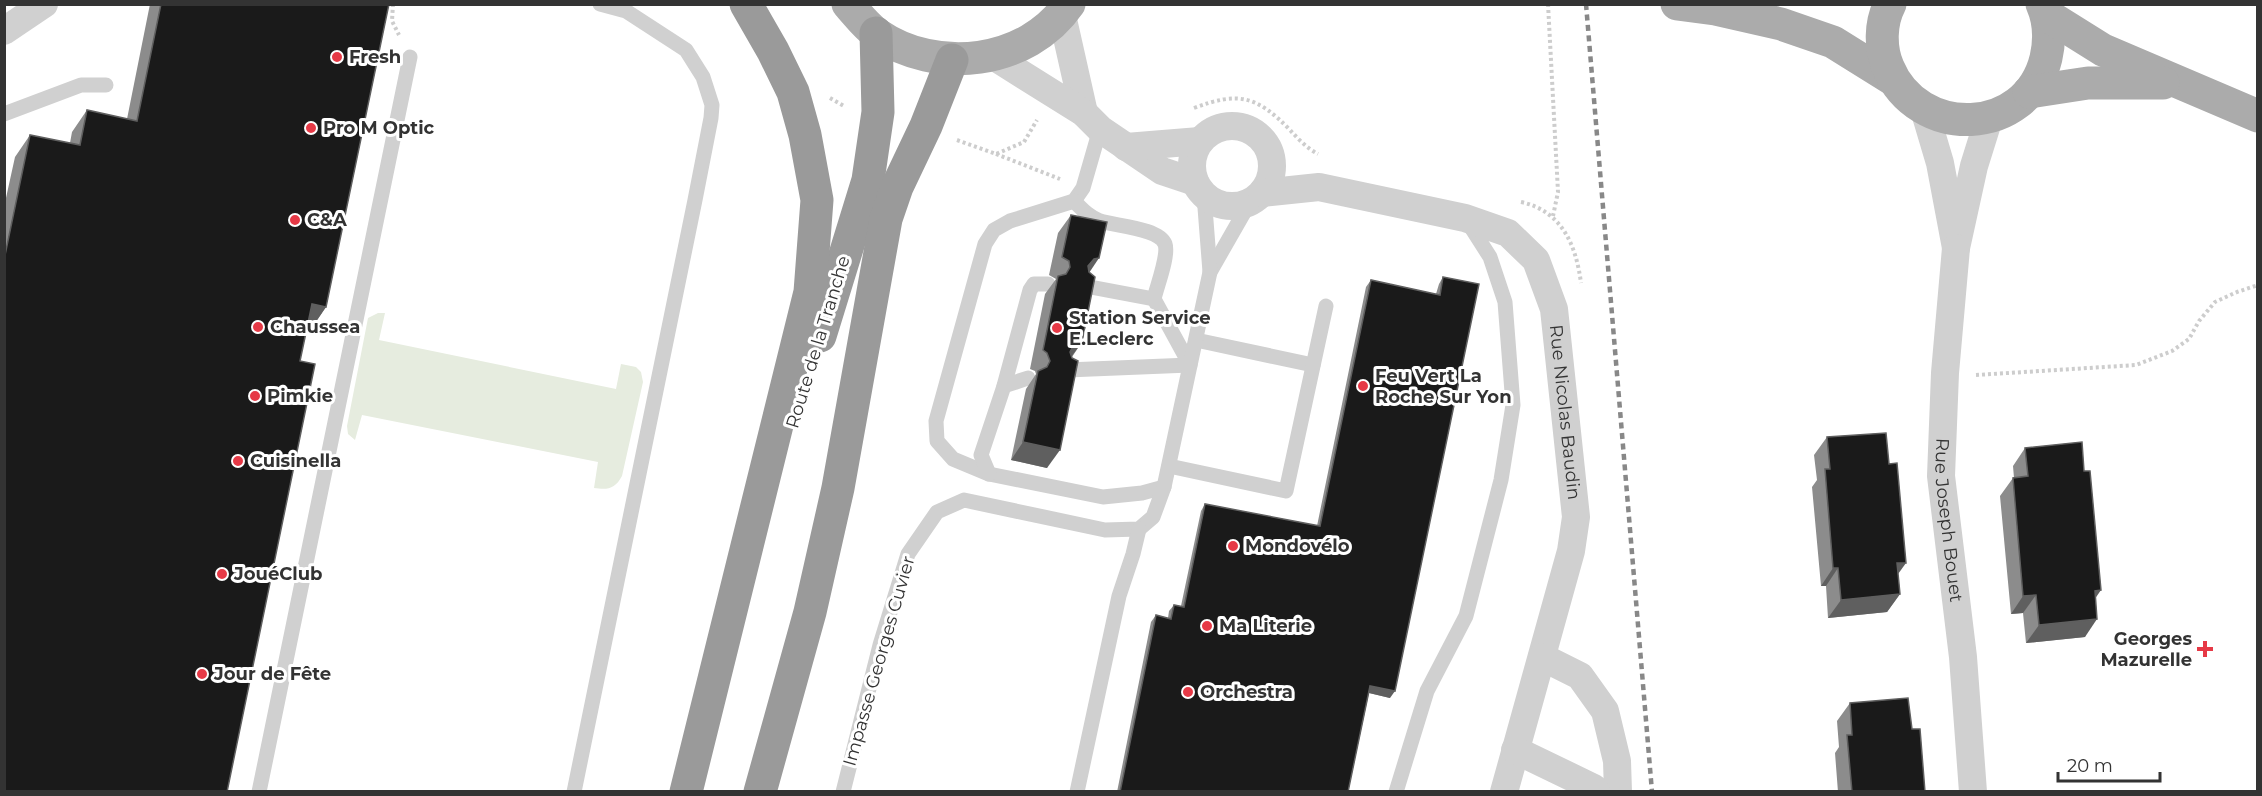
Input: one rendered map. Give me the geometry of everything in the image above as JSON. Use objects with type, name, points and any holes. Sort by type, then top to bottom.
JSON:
[{"type":"highway","points":[[687,792],[810,291],[817,200],[805,135],[793,92],[746,4]]},
{"type":"highway","name":"Route de la Tranche","points":[[724,644],[867,180],[878,112],[876,33]]},
{"type":"highway","name":"Route de la Tranche","points":[[760,792],[810,612],[838,488],[886,219],[897,187],[926,126],[952,60]]},
{"type":"main road","points":[[848,4],[876,33],[912,52],[952,60],[993,56],[1030,41],[1066,10]]},
{"type":"main road","points":[[1677,4],[1715,9],[1781,24],[1833,42],[1894,80]]},
{"type":"main road","points":[[1715,9],[1789,4]]},
{"type":"main road","points":[[1890,4],[1886,11],[1882,35],[1885,58],[1894,80],[1907,96],[1924,110],[1945,118],[1967,121],[1989,118],[2011,108],[2030,92],[2044,69],[2050,43],[2045,10]]},
{"type":"main road","points":[[2045,10],[2103,50],[2258,116]]},
{"type":"main road","points":[[2030,92],[2088,83],[2177,83]]},
{"type":"street","points":[[4,31],[44,4]]},
{"type":"street","points":[[1066,10],[1092,121]]},
{"type":"street","points":[[993,56],[1092,121],[1162,171],[1199,189],[1214,202],[1226,206],[1238,206],[1256,197],[1269,182],[1272,169],[1271,156],[1266,144],[1257,135],[1234,126],[1221,127],[1210,133],[1200,141],[1192,160],[1199,189]]},
{"type":"street","name":"Rue Joseph Bouet","points":[[1924,110],[1940,163],[1956,248]]},
{"type":"street","name":"Rue Joseph Bouet","points":[[1973,792],[1963,657],[1941,476],[1945,373],[1956,248],[1974,166],[1989,118]]},
{"type":"street","points":[[1126,147],[1200,141]]},
{"type":"street","name":"Rue Nicolas Baudin","points":[[1271,156],[1319,187],[1465,218],[1508,232],[1536,260],[1554,309],[1576,517],[1571,551],[1504,792]]},
{"type":"street","name":"Rue Nicolas Baudin","points":[[1256,197],[1319,187]]},
{"type":"street","points":[[1542,657],[1580,676],[1605,711],[1617,761],[1618,792]]},
{"type":"street","points":[[1515,750],[1594,788],[1596,792]]},
{"type":"lane","points":[[574,792],[695,200],[712,105],[704,77],[686,50],[626,11],[600,4]]},
{"type":"lane","points":[[259,792],[410,57]]},
{"type":"lane","points":[[4,114],[81,85],[106,84]]},
{"type":"lane","points":[[1092,121],[1083,188],[1074,201],[1010,221],[994,230],[985,244],[936,421],[938,441],[953,459],[989,474],[1103,497],[1143,493],[1164,487]]},
{"type":"lane","points":[[1077,792],[1117,607],[1139,529],[1153,517],[1164,487],[1210,272],[1199,189]]},
{"type":"lane","points":[[1210,272],[1256,197]]},
{"type":"lane","points":[[1074,201],[1087,214],[1099,221],[1156,234],[1164,242],[1166,251],[1154,299],[1190,365]]},
{"type":"lane","points":[[1396,792],[1427,691],[1466,616],[1501,480],[1513,405],[1505,302],[1490,258],[1465,218]]},
{"type":"lane","points":[[989,474],[981,455],[1004,386],[1030,290],[1034,284],[1048,284]]},
{"type":"lane","points":[[1085,286],[1154,299]]},
{"type":"lane","points":[[1169,466],[1286,490],[1326,306]]},
{"type":"lane","points":[[1196,340],[1313,365]]},
{"type":"lane","points":[[1068,370],[1190,365]]},
{"type":"lane","points":[[1004,386],[1028,378]]},
{"type":"lane","name":"Impasse Georges Cuvier","points":[[843,792],[880,645],[908,554],[938,512],[964,500],[1105,530],[1139,529]]},
{"type":"path","points":[[393,4],[392,21],[410,57]]},
{"type":"path","points":[[1548,4],[1558,192],[1553,216]]},
{"type":"path","points":[[1190,110],[1234,97],[1251,100],[1273,113],[1314,153],[1325,157]]},
{"type":"path","points":[[955,139],[996,154],[1024,142],[1039,118]]},
{"type":"path","points":[[1515,201],[1526,203],[1553,216],[1567,235],[1578,263],[1581,284]]},
{"type":"path","points":[[1945,373],[1974,375],[2136,365],[2172,351],[2189,339],[2199,321],[2215,302],[2237,291],[2258,285]]},
{"type":"shaded area","points":[[378,313],[385,313],[379,340],[616,389],[621,364],[636,367],[641,372],[643,382],[622,476],[617,484],[611,488],[594,488],[598,462],[362,415],[355,440],[348,434],[347,426],[368,318]]},
{"type":"building","points":[[161,4],[389,4],[326,307],[312,304],[300,361],[315,364],[227,792],[4,792],[4,260],[30,135],[80,145],[87,110],[137,121]]},
{"type":"building","name":"Station Service E.Leclerc","points":[[1071,215],[1107,222],[1099,258],[1094,259],[1088,266],[1089,272],[1095,277],[1082,342],[1074,344],[1070,352],[1072,358],[1078,361],[1060,450],[1023,442],[1038,371],[1047,367],[1050,361],[1043,350],[1058,276],[1066,274],[1070,267],[1069,261],[1062,257]]},
{"type":"building","points":[[1443,277],[1479,284],[1395,691],[1370,686],[1348,792],[1120,792],[1156,615],[1171,619],[1174,605],[1184,607],[1205,504],[1320,526],[1371,280],[1440,295]]},
{"type":"building","points":[[1886,433],[1889,464],[1897,463],[1906,563],[1897,563],[1900,594],[1841,600],[1838,568],[1833,568],[1825,469],[1830,469],[1827,437]]},
{"type":"building","points":[[2082,442],[2084,471],[2090,471],[2101,590],[2095,591],[2097,619],[2039,625],[2036,595],[2023,596],[2013,478],[2028,476],[2025,448]]},
{"type":"building","points":[[1908,698],[1912,729],[1920,729],[1925,792],[1852,792],[1847,735],[1852,735],[1850,703]]},
{"type":"railway","points":[[1586,4],[1652,792]]},
{"type":"place","name":"Fresh","points":[[337,57]]},
{"type":"place","name":"Pro M Optic","points":[[311,128]]},
{"type":"place","name":"C&A","points":[[295,220]]},
{"type":"place","name":"Chaussea","points":[[258,327]]},
{"type":"place","name":"Station Service E.Leclerc","points":[[1057,328]]},
{"type":"place","name":"Feu Vert La Roche Sur Yon","points":[[1363,386]]},
{"type":"place","name":"Pimkie","points":[[255,396]]},
{"type":"place","name":"Cuisinella","points":[[238,461]]},
{"type":"place","name":"Mondovélo","points":[[1233,546]]},
{"type":"place","name":"JouéClub","points":[[222,574]]},
{"type":"place","name":"Ma Literie","points":[[1207,626]]},
{"type":"place","name":"Georges Mazurelle","points":[[2205,649]]},
{"type":"place","name":"Jour de Fête","points":[[202,674]]},
{"type":"place","name":"Orchestra","points":[[1188,692]]}]
